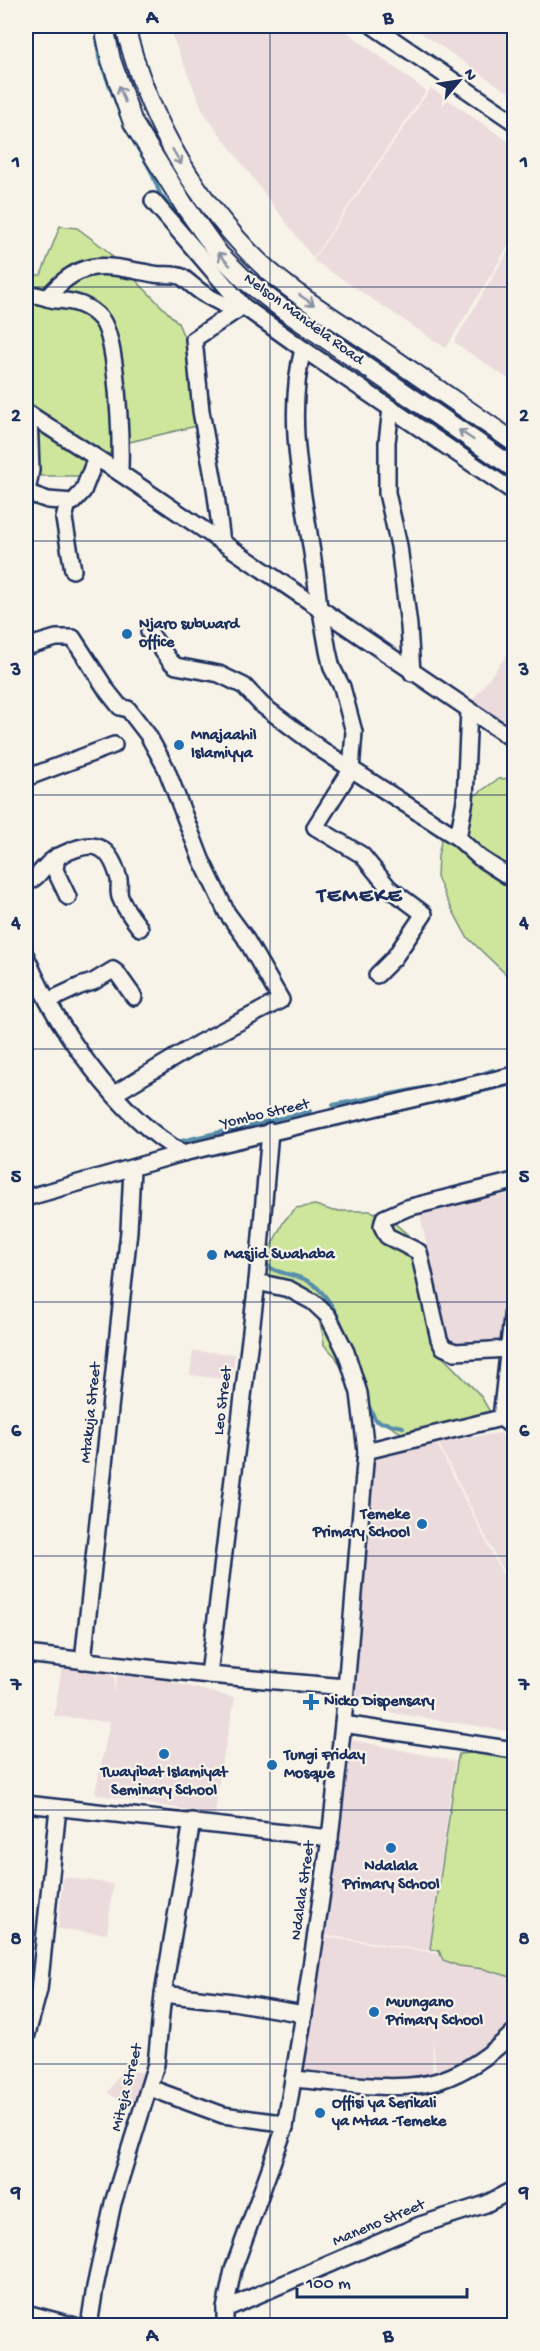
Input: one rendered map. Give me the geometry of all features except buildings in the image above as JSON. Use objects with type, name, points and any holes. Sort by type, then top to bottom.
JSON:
[{"type":"main road","name":"Nelson Mandela Road","points":[[104,26],[111,60],[133,123],[184,205],[219,254],[245,280],[284,310],[514,468]]},
{"type":"main road","name":"Nelson Mandela Road","points":[[125,26],[140,82],[163,133],[196,190],[249,252],[294,291],[514,442]]},
{"type":"street","points":[[373,26],[514,122]]},
{"type":"street","points":[[153,201],[240,308]]},
{"type":"street","points":[[47,298],[76,272],[89,267],[123,267],[157,275],[177,275],[205,295],[240,308],[514,492]]},
{"type":"street","points":[[26,296],[34,294],[72,301],[84,305],[102,320],[109,334],[112,351],[121,442],[120,473]]},
{"type":"street","points":[[222,542],[216,488],[201,411],[194,339],[240,308]]},
{"type":"street","points":[[303,350],[296,376],[296,424],[304,513],[317,575],[320,610],[328,651],[332,668],[342,687],[354,732],[351,770],[315,827],[362,855],[389,888],[424,914],[394,958],[377,975]]},
{"type":"street","points":[[391,409],[387,442],[387,493],[399,546],[409,626],[412,673]]},
{"type":"street","points":[[27,413],[27,496],[68,503],[78,499],[96,458]]},
{"type":"street","points":[[27,413],[120,473],[514,740]]},
{"type":"street","points":[[68,503],[64,519],[73,570]]},
{"type":"street","points":[[149,632],[176,666],[219,674],[244,686],[262,705],[351,770],[458,838],[480,858],[514,880]]},
{"type":"street","points":[[26,647],[56,638],[73,638],[120,707],[128,709],[137,718],[166,768],[201,859],[227,913],[244,936],[281,1000],[199,1043],[114,1094]]},
{"type":"street","points":[[458,838],[465,800],[469,710]]},
{"type":"street","points":[[26,778],[114,745]]},
{"type":"street","points":[[26,883],[33,880],[48,862],[57,856],[80,846],[98,846],[105,850],[120,880],[118,888],[123,902],[140,928]]},
{"type":"street","points":[[57,856],[55,870],[68,897]]},
{"type":"street","points":[[26,956],[48,1001],[77,1048],[114,1094],[148,1130],[183,1153]]},
{"type":"street","points":[[48,1001],[93,982],[113,970],[134,997]]},
{"type":"street","name":"Yombo Street","points":[[26,1198],[183,1153],[270,1131],[514,1075]]},
{"type":"street","name":"Leo Street","points":[[209,1675],[257,1282],[270,1131]]},
{"type":"street","name":"Mtakuja Street","points":[[83,1661],[129,1232],[132,1168]]},
{"type":"street","points":[[509,1349],[455,1352],[443,1347],[439,1339],[419,1252],[387,1236],[382,1226],[384,1218],[408,1208],[514,1181]]},
{"type":"street","name":"Ndalala Street","points":[[225,2325],[225,2309],[233,2270],[285,2127],[304,2014],[330,1838],[343,1724],[366,1451],[359,1393],[346,1352],[328,1316],[313,1302],[289,1289],[257,1282]]},
{"type":"street","points":[[500,1418],[514,1299]]},
{"type":"street","points":[[366,1451],[500,1418],[514,1428]]},
{"type":"street","points":[[26,1654],[209,1675],[345,1687]]},
{"type":"street","points":[[343,1724],[514,1750]]},
{"type":"street","points":[[26,1804],[330,1838]]},
{"type":"street","points":[[26,2038],[39,1990],[58,1808]]},
{"type":"street","name":"Miteja Street","points":[[89,2325],[113,2203],[156,2064],[163,1994],[192,1821]]},
{"type":"street","points":[[163,1994],[233,2002],[304,2014]]},
{"type":"street","points":[[293,2079],[388,2086],[439,2081],[460,2073],[486,2056],[514,2032]]},
{"type":"street","points":[[150,2088],[222,2115],[274,2122],[285,2127]]},
{"type":"street","name":"Maneno Street","points":[[225,2309],[420,2225],[486,2204],[514,2189]]},
{"type":"street","points":[[26,2313],[75,2325]]},
{"type":"shaded area","points":[[168,26],[339,26],[426,91],[313,258],[204,113]]},
{"type":"shaded area","points":[[411,26],[514,26],[514,96],[484,76]]},
{"type":"shaded area","points":[[431,88],[514,145],[514,237],[446,348],[313,260]]},
{"type":"shaded area","points":[[514,241],[514,383],[454,342]]},
{"type":"shaded area","points":[[514,645],[514,734],[470,704]]},
{"type":"shaded area","points":[[510,1194],[514,1200],[514,1230],[502,1344],[451,1344],[447,1342],[419,1209]]},
{"type":"shaded area","points":[[193,1351],[235,1354],[232,1380],[190,1375]]},
{"type":"shaded area","points":[[500,1433],[514,1443],[514,1593],[438,1442]]},
{"type":"shaded area","name":"Temeke Primary School","points":[[434,1438],[514,1597],[514,1732],[349,1706],[351,1655],[374,1461],[386,1447]]},
{"type":"shaded area","name":"Twayibat Islamiyat Seminary School","points":[[62,1667],[98,1672],[99,1669],[111,1671],[111,1676],[115,1677],[113,1695],[119,1669],[235,1698],[220,1773],[215,1815],[95,1794],[110,1722],[54,1716]]},
{"type":"shaded area","name":"Ndalala Primary School","points":[[352,1740],[455,1761],[429,1951],[326,1935]]},
{"type":"shaded area","points":[[63,1877],[113,1884],[107,1934],[58,1929]]},
{"type":"shaded area","name":"Muungano Primary School","points":[[326,1937],[514,1965],[514,2027],[481,2055],[436,2074],[433,2038],[432,2077],[413,2080],[306,2074],[298,2065],[317,1987]]},
{"type":"shaded area","points":[[122,2069],[146,2073],[140,2096],[132,2107],[108,2093]]},
{"type":"green space","points":[[60,226],[77,228],[104,248],[178,323],[211,401],[196,426],[113,446],[100,476],[26,476],[26,276],[41,275]]},
{"type":"green space","points":[[514,778],[514,982],[467,937],[437,877],[443,832],[466,802],[498,779]]},
{"type":"green space","points":[[315,1205],[333,1211],[371,1211],[392,1221],[408,1235],[421,1299],[436,1350],[480,1395],[489,1410],[493,1425],[425,1435],[403,1434],[364,1411],[335,1356],[324,1345],[320,1323],[306,1295],[290,1281],[266,1275],[268,1252],[284,1221],[296,1208]]},
{"type":"green space","points":[[487,1752],[514,1756],[514,1978],[484,1969],[459,1966],[443,1960],[439,1951],[430,1949],[459,1754]]},
{"type":"waterway","points":[[97,35],[99,58],[121,116]]},
{"type":"waterway","points":[[125,126],[151,171],[160,194],[199,243]]},
{"type":"waterway","points":[[300,338],[314,347]]},
{"type":"waterway","points":[[510,1067],[514,1065]]},
{"type":"waterway","points":[[443,1082],[473,1077],[493,1070]]},
{"type":"waterway","points":[[372,1116],[514,1084]]},
{"type":"waterway","points":[[333,1105],[438,1085]]},
{"type":"waterway","points":[[177,1142],[310,1111]]},
{"type":"waterway","points":[[26,1189],[80,1175]]},
{"type":"waterway","points":[[264,1261],[277,1271],[313,1284],[335,1311],[345,1333]]},
{"type":"waterway","points":[[366,1400],[376,1421],[403,1427]]},
{"type":"place","name":"Njaro subward office","points":[[127,634]]},
{"type":"place","name":"Mnajaahil Islamiyya","points":[[179,745]]},
{"type":"place","name":"Masjid Swahaba","points":[[212,1255]]},
{"type":"place","name":"Temeke Primary School","points":[[422,1524]]},
{"type":"place","name":"Nicko Dispensary","points":[[311,1702]]},
{"type":"place","name":"Twayibat Islamiyat Seminary School","points":[[164,1754]]},
{"type":"place","name":"Tungi Friday Mosque","points":[[272,1765]]},
{"type":"place","name":"Ndalala Primary School","points":[[391,1848]]},
{"type":"place","name":"Muungano Primary School","points":[[374,2012]]},
{"type":"place","name":"Offisi ya Serikali ya Mtaa -Temeke","points":[[320,2113]]},
{"type":"district","name":"TEMEKE","points":[[360,897]]}]
